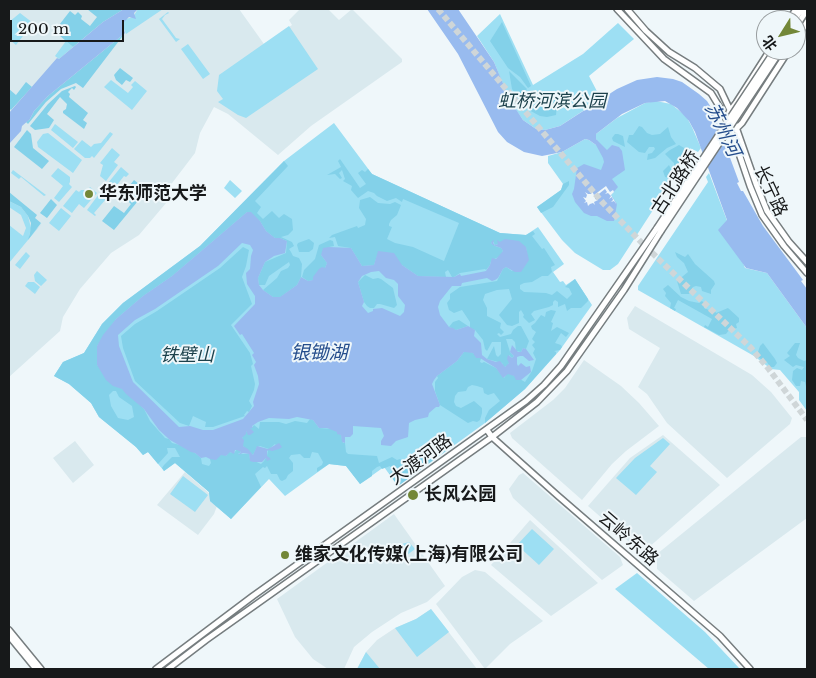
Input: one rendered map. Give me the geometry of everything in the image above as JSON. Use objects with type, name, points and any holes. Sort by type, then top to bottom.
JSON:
[{"type":"main road","name":"长宁路","points":[[617,9],[664,59],[711,93],[732,132],[762,215],[784,246],[807,273]]},
{"type":"main road","name":"长宁路","points":[[627,9],[646,31],[669,52],[695,68],[720,88],[737,128],[767,211],[789,242],[807,262]]},
{"type":"main road","points":[[725,116],[763,60]]},
{"type":"main road","name":"古北路桥","points":[[659,230],[768,60]]},
{"type":"main road","name":"古北路桥","points":[[659,230],[774,60]]},
{"type":"main road","points":[[732,132],[742,123],[783,60]]},
{"type":"main road","name":"大渡河路","points":[[156,669],[253,596],[526,401],[561,366],[659,230]]},
{"type":"main road","name":"大渡河路","points":[[168,669],[492,437],[537,402],[567,371],[624,290],[659,230]]},
{"type":"main road","name":"云岭东路","points":[[487,430],[492,437],[637,566],[707,624],[750,669]]},
{"type":"main road","points":[[9,630],[41,669]]},
{"type":"main road","points":[[9,636],[36,669]]},
{"type":"shaded area","name":"华东师范大学","points":[[9,9],[239,9],[264,44],[292,25],[289,20],[300,9],[328,9],[339,20],[352,9],[402,59],[402,62],[311,126],[278,155],[228,114],[214,107],[200,133],[195,153],[166,191],[172,196],[139,235],[111,253],[80,289],[63,317],[60,331],[9,377]]},
{"type":"shaded area","points":[[635,306],[752,375],[771,392],[792,418],[790,424],[727,478],[667,423],[647,394],[638,387],[660,348],[629,329],[627,318]]},
{"type":"shaded area","points":[[584,360],[621,386],[659,426],[612,464],[582,500],[512,438],[510,433],[553,400],[565,388]]},
{"type":"shaded area","points":[[663,435],[720,485],[648,548],[635,547],[588,506],[630,458]]},
{"type":"shaded area","points":[[801,437],[807,437],[807,518],[694,601],[657,569],[657,554]]},
{"type":"shaded area","points":[[75,441],[94,465],[73,483],[53,458]]},
{"type":"shaded area","points":[[185,472],[209,493],[210,501],[217,506],[214,514],[198,535],[157,505]]},
{"type":"shaded area","points":[[523,473],[620,557],[623,565],[602,580],[513,498],[509,489],[519,475]]},
{"type":"shaded area","points":[[394,514],[445,586],[427,602],[401,613],[372,632],[354,647],[344,669],[328,669],[313,659],[295,637],[277,599]]},
{"type":"shaded area","points":[[530,520],[598,583],[551,616],[491,565]]},
{"type":"shaded area","points":[[475,570],[485,572],[543,621],[510,644],[485,669],[436,604],[462,577]]},
{"type":"shaded area","points":[[431,609],[477,669],[357,669],[366,652],[377,640]]},
{"type":"green space","points":[[87,9],[124,9],[103,22],[73,47],[59,35],[60,32],[56,29],[70,11],[75,15],[78,12],[82,16],[81,19],[90,26],[97,17]]},
{"type":"green space","points":[[138,9],[163,9],[126,34],[122,24],[126,19],[133,17]]},
{"type":"green space","points":[[168,12],[162,19],[176,38],[180,39],[176,42],[159,19]]},
{"type":"green space","points":[[20,13],[33,23],[16,45],[9,39],[9,22]]},
{"type":"green space","name":"虹桥河滨公园","points":[[500,14],[533,85],[583,54],[618,23],[634,39],[589,76],[601,99],[560,126],[545,130],[536,129],[523,120],[510,101],[494,62],[477,36]]},
{"type":"green space","points":[[502,22],[531,86],[528,88],[520,77],[508,68],[490,41]]},
{"type":"green space","points":[[289,26],[318,69],[246,118],[218,102],[223,99],[217,91],[219,75]]},
{"type":"green space","points":[[125,33],[83,88],[76,83],[61,89],[46,102],[28,124],[26,122],[48,96]]},
{"type":"green space","points":[[66,41],[73,47],[59,59],[55,56]]},
{"type":"green space","points":[[188,44],[210,74],[203,79],[181,49]]},
{"type":"green space","points":[[120,68],[133,78],[130,82],[126,80],[122,85],[116,80],[114,75]]},
{"type":"green space","points":[[509,71],[527,89],[519,99],[512,89]]},
{"type":"green space","points":[[111,80],[128,93],[135,81],[147,91],[132,110],[104,87]]},
{"type":"green space","points":[[26,82],[32,87],[11,110],[9,108],[9,89],[16,95]]},
{"type":"green space","points":[[75,86],[74,90],[72,88],[68,92],[70,94],[69,97],[88,113],[83,120],[87,123],[84,129],[63,113],[67,104],[60,97],[47,114],[54,120],[49,128],[35,130],[30,126],[48,104],[62,91]]},
{"type":"green space","points":[[551,92],[557,105],[556,115],[540,116],[527,109]]},
{"type":"green space","points":[[656,101],[671,104],[686,116],[701,148],[698,152],[692,149],[618,264],[610,270],[603,270],[575,253],[562,240],[537,207],[561,190],[563,184],[548,163],[548,156],[562,152],[585,139],[596,145],[598,143],[596,134],[617,118],[645,103]]},
{"type":"green space","name":"长风公园","points":[[334,123],[372,174],[500,233],[526,235],[538,227],[564,264],[553,272],[560,282],[563,281],[566,285],[575,279],[592,305],[560,350],[525,389],[485,423],[398,486],[384,467],[360,484],[346,466],[329,464],[285,496],[269,479],[231,519],[210,501],[209,492],[175,463],[164,471],[148,452],[143,455],[99,417],[91,403],[69,384],[54,376],[63,362],[84,353],[102,324],[123,303],[200,246],[284,161]]},
{"type":"green space","points":[[55,124],[78,142],[73,148],[51,130]]},
{"type":"green space","points":[[639,126],[652,135],[660,134],[668,127],[671,137],[676,144],[667,148],[655,158],[647,160],[648,154],[652,153],[655,149],[654,147],[649,147],[645,153],[639,152],[627,142],[629,135],[633,135]]},
{"type":"green space","points":[[27,130],[31,134],[33,148],[49,161],[42,169],[14,147]]},
{"type":"green space","points":[[110,132],[113,134],[94,158],[92,156],[85,158],[74,149],[82,140],[91,147],[94,144],[101,143]]},
{"type":"green space","points":[[48,133],[82,160],[73,173],[38,147],[37,142],[43,134]]},
{"type":"green space","points":[[615,134],[623,136],[625,147],[613,141],[612,138]]},
{"type":"green space","points":[[679,145],[691,152],[685,155],[678,172],[674,169],[674,163],[665,154]]},
{"type":"green space","points":[[112,148],[120,155],[114,162],[118,165],[106,181],[100,176],[103,165],[100,163]]},
{"type":"green space","points":[[340,159],[360,188],[366,184],[358,173],[362,170],[365,172],[368,169],[372,174],[500,233],[526,235],[533,231],[535,234],[532,236],[542,249],[544,248],[555,265],[551,267],[552,272],[548,276],[542,276],[532,282],[524,283],[520,285],[520,289],[524,292],[552,295],[557,291],[567,299],[572,294],[569,288],[565,287],[575,279],[588,301],[581,308],[571,308],[567,311],[565,304],[558,307],[558,302],[555,300],[553,305],[534,311],[531,314],[535,320],[529,323],[523,317],[524,315],[521,310],[519,312],[519,323],[512,326],[507,325],[499,315],[512,299],[509,289],[485,294],[483,300],[487,308],[487,316],[501,323],[500,328],[504,332],[501,335],[497,334],[500,337],[511,334],[518,326],[521,326],[529,341],[526,349],[523,348],[521,352],[516,351],[515,342],[512,339],[506,339],[510,352],[514,356],[512,358],[509,355],[507,366],[504,367],[502,363],[487,359],[494,346],[496,355],[498,357],[501,354],[501,342],[492,342],[487,351],[483,340],[475,330],[470,328],[470,322],[462,310],[454,313],[449,310],[447,303],[450,299],[450,294],[460,287],[497,281],[503,269],[506,267],[512,271],[527,256],[526,247],[502,242],[495,245],[493,241],[491,243],[503,251],[500,256],[491,261],[486,270],[460,273],[454,277],[452,277],[448,270],[445,272],[446,277],[418,276],[402,265],[377,256],[374,265],[362,266],[351,248],[338,246],[335,237],[329,238],[332,235],[365,225],[366,219],[359,208],[360,200],[370,197],[378,203],[390,204],[395,202],[401,205],[397,215],[389,224],[392,227],[387,239],[413,247],[444,261],[459,223],[403,199],[402,202],[396,198],[387,201],[368,191],[358,198],[351,190],[352,186],[343,181],[345,179],[342,170],[339,173],[342,178],[340,179],[335,174],[327,175],[341,167],[338,161]]},
{"type":"green space","points":[[284,161],[288,166],[255,201],[261,207],[257,213],[263,219],[272,211],[279,218],[284,214],[292,219],[293,230],[288,235],[281,237],[292,242],[294,246],[289,249],[293,256],[299,258],[302,264],[301,277],[297,285],[279,298],[273,297],[263,290],[277,278],[281,271],[288,268],[289,262],[269,276],[265,285],[259,285],[258,278],[265,262],[286,253],[287,241],[275,238],[266,231],[260,221],[247,212],[172,276],[143,296],[116,319],[97,346],[97,365],[144,409],[150,421],[165,438],[195,453],[201,458],[202,464],[209,466],[211,463],[210,459],[223,454],[226,456],[229,452],[234,453],[237,449],[241,452],[238,454],[249,454],[250,459],[261,464],[267,456],[268,450],[278,448],[275,444],[269,449],[260,446],[257,447],[253,455],[243,446],[242,438],[246,431],[248,433],[249,428],[252,428],[254,425],[259,429],[260,422],[286,424],[295,421],[307,423],[310,419],[313,420],[319,428],[334,429],[341,435],[348,454],[377,456],[379,463],[392,457],[404,462],[413,461],[416,459],[416,452],[421,449],[421,446],[433,439],[448,449],[398,486],[389,474],[393,470],[390,466],[382,469],[380,466],[377,467],[372,471],[372,476],[360,484],[346,466],[329,464],[317,472],[317,468],[323,462],[318,453],[312,452],[310,458],[304,458],[300,454],[291,455],[289,458],[293,463],[293,471],[286,479],[282,481],[277,474],[271,474],[267,466],[255,474],[261,487],[231,519],[210,501],[209,492],[175,463],[164,471],[162,468],[172,457],[180,457],[175,448],[167,448],[168,453],[158,464],[148,452],[143,455],[99,417],[91,403],[69,384],[54,376],[63,362],[84,353],[102,324],[123,303],[200,246]],"holes":[[[116,391],[119,397],[132,406],[134,417],[128,420],[118,418],[111,406],[109,395]]]},
{"type":"green space","points":[[669,165],[673,173],[677,175],[674,179],[665,177],[663,171]]},
{"type":"green space","points":[[121,167],[129,174],[126,177],[124,176],[111,190],[108,188],[110,185],[108,183]]},
{"type":"green space","points":[[58,168],[70,177],[69,184],[72,187],[59,202],[54,198],[63,186],[51,176]]},
{"type":"green space","points":[[13,170],[46,195],[44,196],[21,177],[19,179],[11,173]]},
{"type":"green space","points":[[709,173],[745,268],[767,273],[807,328],[807,411],[799,400],[799,392],[780,370],[771,369],[754,356],[638,290],[638,286],[708,182],[706,177]]},
{"type":"green space","points":[[134,180],[147,190],[114,230],[102,221],[114,206],[124,213],[131,204],[122,195]]},
{"type":"green space","points":[[230,180],[242,191],[235,198],[224,188]]},
{"type":"green space","points":[[569,181],[569,185],[553,207],[541,213],[537,207],[561,190],[563,184]]},
{"type":"green space","points":[[90,187],[97,193],[84,208],[79,204],[72,213],[63,206],[76,190],[79,192],[81,190],[88,190]]},
{"type":"green space","points":[[9,192],[37,215],[35,218],[41,223],[28,240],[31,223],[21,207],[9,201]]},
{"type":"green space","points":[[99,194],[102,196],[103,194],[106,199],[94,213],[95,216],[87,210]]},
{"type":"green space","points":[[51,199],[57,205],[47,218],[40,213]]},
{"type":"green space","points":[[9,201],[21,207],[28,216],[31,228],[29,237],[42,223],[9,263],[9,225],[23,236],[26,228],[21,215],[9,207]]},
{"type":"green space","points":[[61,208],[71,216],[59,231],[49,223]]},
{"type":"green space","points":[[309,239],[314,243],[313,249],[309,252],[299,252],[298,243]]},
{"type":"green space","points":[[330,240],[333,241],[334,246],[329,247],[321,255],[327,263],[325,268],[314,280],[308,281],[302,277],[304,270],[315,259],[319,245]]},
{"type":"green space","name":"铁壁山","points":[[243,247],[249,250],[242,277],[252,304],[231,325],[250,353],[253,364],[251,366],[255,384],[249,401],[252,406],[245,416],[213,427],[205,427],[206,422],[193,416],[189,426],[180,423],[135,381],[123,348],[121,336],[135,324],[220,268]]},
{"type":"green space","points":[[26,252],[30,256],[20,269],[15,265]]},
{"type":"green space","points":[[675,252],[685,257],[688,254],[695,264],[714,281],[715,284],[711,294],[702,291],[701,287],[696,286],[693,287],[689,294],[681,294],[677,281],[688,272],[684,263],[677,257]]},
{"type":"green space","points":[[37,271],[47,280],[41,286],[35,281],[34,275]]},
{"type":"green space","points":[[365,275],[373,279],[381,279],[393,288],[397,305],[394,308],[380,304],[377,304],[374,308],[367,306],[358,282]]},
{"type":"green space","points":[[28,282],[34,282],[40,287],[35,294],[25,286]]},
{"type":"green space","points":[[668,285],[681,297],[699,303],[702,301],[704,308],[711,311],[713,308],[716,313],[728,308],[739,318],[739,322],[736,324],[737,328],[729,330],[726,334],[719,335],[704,327],[705,325],[708,327],[712,319],[678,300],[674,308],[676,309],[675,311],[670,308],[671,303],[665,296],[666,293],[663,289]]},
{"type":"green space","points":[[556,311],[551,322],[553,323],[551,331],[557,327],[569,333],[566,337],[561,333],[555,343],[562,347],[560,350],[554,351],[556,354],[525,389],[485,423],[489,410],[500,401],[494,393],[488,395],[484,393],[483,388],[472,385],[466,391],[458,392],[455,396],[454,402],[456,406],[461,408],[474,401],[482,408],[480,420],[477,422],[468,423],[440,405],[435,391],[437,376],[457,361],[464,352],[468,351],[475,354],[476,358],[481,358],[480,362],[496,368],[504,378],[507,374],[511,374],[525,382],[532,371],[536,359],[533,353],[535,349],[532,345],[535,342],[532,339],[536,332],[531,326],[541,315],[545,317],[546,312]]},
{"type":"green space","points":[[459,320],[468,326],[456,330],[449,327],[453,322]]},
{"type":"green space","points":[[763,343],[777,363],[774,367],[770,367],[767,362],[757,355]]},
{"type":"green space","points":[[795,343],[800,343],[796,355],[798,358],[804,361],[807,360],[807,391],[805,382],[801,381],[800,386],[796,386],[792,380],[793,371],[797,368],[802,370],[804,367],[796,365],[793,367],[784,360],[790,356],[787,353]]},
{"type":"green space","points":[[663,438],[670,444],[650,466],[657,472],[636,495],[616,478],[635,458]]},
{"type":"green space","points":[[183,476],[208,495],[195,512],[170,494]]},
{"type":"green space","points":[[532,529],[554,549],[539,565],[517,545]]},
{"type":"green space","points":[[409,542],[415,549],[398,562],[392,559],[402,544]]},
{"type":"green space","points":[[637,573],[705,632],[740,669],[709,669],[615,589]]},
{"type":"green space","points":[[431,609],[449,632],[417,657],[395,628],[416,619]]},
{"type":"green space","points":[[366,652],[380,669],[357,669]]},
{"type":"water","points":[[124,9],[138,9],[134,13],[136,19],[129,17],[122,24],[125,33],[48,96],[9,144],[9,113],[57,58],[59,59],[103,22]]},
{"type":"water","points":[[427,9],[458,9],[494,62],[510,100],[523,120],[536,129],[545,130],[560,126],[617,89],[637,80],[657,77],[673,79],[682,82],[699,94],[712,109],[741,191],[743,191],[763,226],[803,280],[801,281],[807,289],[807,328],[767,273],[746,268],[718,230],[727,220],[695,132],[689,121],[677,108],[665,101],[645,103],[622,114],[596,134],[596,139],[607,150],[612,145],[619,147],[622,151],[625,170],[612,179],[618,187],[611,195],[617,204],[614,221],[591,216],[584,213],[575,202],[572,194],[577,168],[584,164],[601,170],[604,162],[596,145],[585,139],[562,152],[542,156],[524,152],[507,142],[498,132],[458,54]]},
{"type":"water","name":"银锄湖","points":[[247,212],[251,212],[266,231],[275,238],[287,241],[285,253],[274,256],[265,262],[258,278],[259,285],[273,297],[280,297],[297,285],[301,277],[308,281],[313,280],[319,269],[325,268],[327,263],[321,255],[323,248],[351,248],[362,266],[374,265],[378,251],[394,253],[402,265],[418,276],[454,277],[460,274],[461,276],[486,271],[492,258],[496,259],[503,251],[491,243],[493,240],[495,245],[498,244],[497,240],[500,242],[505,239],[519,241],[526,247],[529,260],[521,272],[515,272],[506,267],[495,280],[492,281],[487,278],[462,283],[461,286],[452,286],[440,301],[438,307],[440,315],[449,327],[456,330],[468,326],[475,330],[474,336],[481,343],[482,355],[487,359],[496,362],[500,361],[505,367],[509,363],[508,355],[512,358],[514,356],[510,352],[512,345],[518,352],[521,352],[523,348],[526,349],[534,360],[529,361],[523,356],[517,357],[518,366],[521,363],[526,367],[530,366],[531,372],[521,380],[516,380],[514,376],[508,374],[503,378],[496,368],[480,358],[476,358],[473,353],[464,352],[457,361],[437,376],[432,384],[440,405],[439,407],[436,407],[429,413],[428,417],[409,423],[408,437],[396,441],[391,446],[381,445],[384,436],[381,428],[353,426],[353,434],[350,437],[345,437],[345,443],[342,442],[341,435],[337,434],[337,432],[327,428],[319,428],[313,420],[297,417],[289,419],[269,418],[252,426],[253,428],[250,428],[254,432],[248,435],[246,431],[242,438],[244,440],[243,446],[253,455],[257,446],[268,449],[279,443],[282,447],[267,451],[267,456],[271,459],[267,461],[266,458],[262,462],[253,462],[250,461],[249,454],[243,453],[238,455],[241,452],[237,450],[235,450],[234,454],[230,452],[226,456],[221,455],[216,460],[206,457],[201,458],[170,440],[159,430],[144,409],[122,389],[113,386],[106,380],[97,365],[97,346],[116,319],[143,296],[172,276]],"holes":[[[242,243],[250,245],[253,250],[250,269],[246,273],[247,284],[255,296],[255,304],[234,326],[240,335],[242,334],[254,353],[252,355],[256,362],[254,365],[259,384],[253,402],[254,406],[243,419],[213,430],[203,430],[190,426],[179,427],[133,382],[119,346],[118,335],[135,320],[155,309],[218,266]],[[379,271],[386,278],[394,280],[398,284],[398,296],[405,305],[404,312],[400,316],[382,308],[373,309],[373,311],[368,313],[362,306],[364,302],[358,282],[362,276]]]},
{"type":"pier","points":[[606,186],[610,192],[613,190],[614,192],[611,195],[617,205],[614,201],[611,202],[613,200],[612,197],[609,199],[611,196],[608,193],[605,194],[607,192],[605,189],[595,197],[598,200],[594,202],[595,205],[593,203],[588,206],[587,202],[584,203],[586,201],[583,197],[586,198],[587,195],[585,192],[591,194],[592,191],[594,195]]},
{"type":"tunnel","points":[[438,9],[603,203],[751,348],[807,420]]},
{"type":"place","name":"华东师范大学","points":[[89,194]]},
{"type":"place","name":"长风公园","points":[[413,495]]},
{"type":"place","name":"维家文化传媒(上海)有限公司","points":[[285,555]]},
{"type":"water label","name":"苏州河","points":[[722,130]]}]
